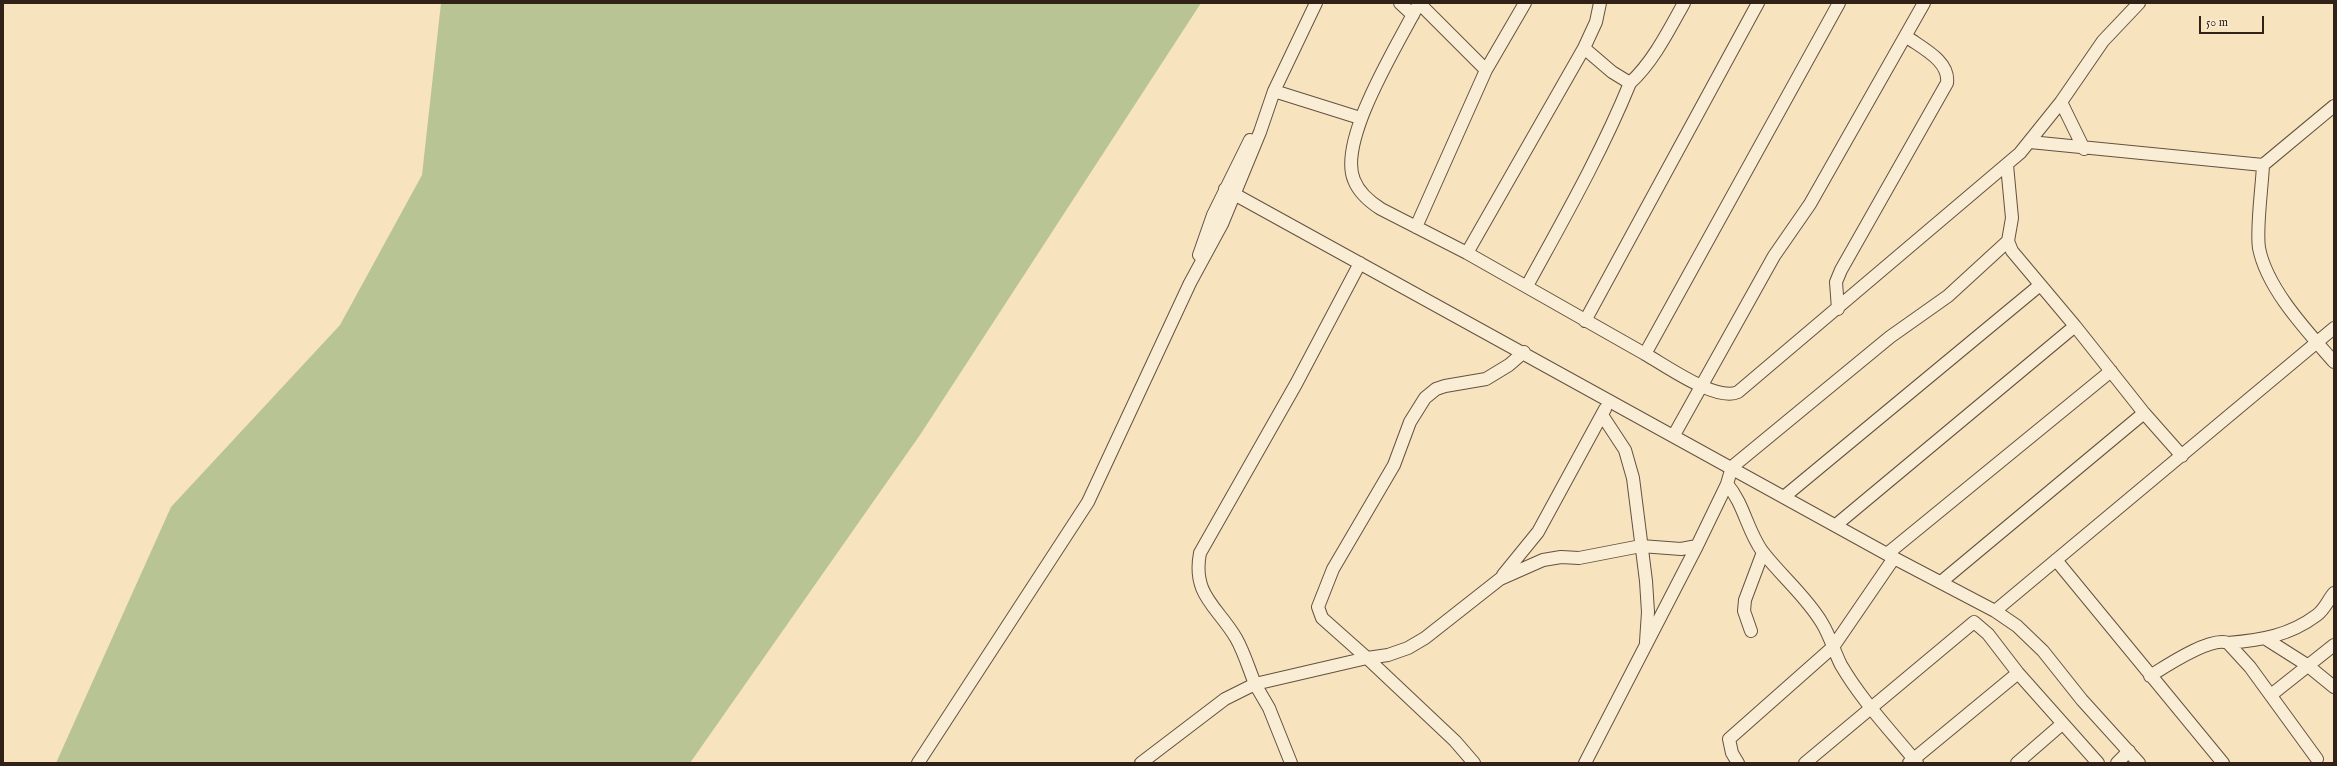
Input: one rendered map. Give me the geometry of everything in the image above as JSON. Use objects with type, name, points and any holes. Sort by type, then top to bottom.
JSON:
[{"type":"street","points":[[1190,283],[1213,215],[1243,175],[1274,91],[1316,3]]},
{"type":"street","points":[[1400,3],[1413,15]]},
{"type":"street","points":[[1486,70],[1419,3],[1360,118],[1351,151],[1354,180],[1371,202],[1527,286],[1585,321],[1702,386],[1727,394],[1738,392],[2007,165],[2030,142],[2061,102],[2103,41],[2140,3]]},
{"type":"street","points":[[1416,227],[1486,70],[1525,3]]},
{"type":"street","points":[[1467,253],[1584,48],[1596,22],[1600,3]]},
{"type":"street","points":[[1527,286],[1599,153],[1630,83],[1638,76],[1669,30],[1684,3]]},
{"type":"street","points":[[1585,321],[1758,3]]},
{"type":"street","points":[[1644,354],[1839,3]]},
{"type":"street","points":[[1674,435],[1774,256],[1810,204],[1907,37],[1924,3]]},
{"type":"street","points":[[1838,309],[1836,282],[1841,270],[1947,83],[1948,76],[1946,69],[1940,61],[1907,37]]},
{"type":"street","points":[[1584,48],[1612,72],[1630,83]]},
{"type":"street","points":[[1274,91],[1360,118]]},
{"type":"street","points":[[2061,102],[2084,149]]},
{"type":"street","points":[[2030,142],[2084,149],[2263,165],[2334,106]]},
{"type":"street","points":[[1226,216],[1230,191],[1265,115]]},
{"type":"street","points":[[2007,165],[2012,218],[2008,241],[2012,251],[2182,456]]},
{"type":"street","points":[[2263,165],[2259,247],[2266,270],[2275,288],[2317,342],[2334,361]]},
{"type":"street","points":[[1243,175],[1252,202]]},
{"type":"street","points":[[1230,191],[1785,496],[1891,556],[1995,611],[2017,626],[2043,651],[2082,700],[2139,763]]},
{"type":"street","points":[[918,763],[1088,502],[1190,283],[1226,216],[1233,209],[1252,202]]},
{"type":"street","points":[[1585,763],[1697,546],[1727,484],[1732,467],[1890,337],[1948,296],[2008,241]]},
{"type":"street","points":[[1291,763],[1269,708],[1255,684],[1236,638],[1206,597],[1199,583],[1197,568],[1200,553],[1296,384],[1360,263]]},
{"type":"street","points":[[1785,496],[2040,285]]},
{"type":"street","points":[[1836,525],[2075,326]]},
{"type":"street","points":[[1995,611],[2334,328]]},
{"type":"street","points":[[1474,763],[1455,741],[1319,613],[1320,601],[1333,569],[1394,465],[1410,422],[1426,398],[1436,389],[1445,386],[1486,379],[1509,365],[1524,352]]},
{"type":"street","points":[[1738,763],[1732,753],[1730,739],[1833,647],[1891,556],[2111,371]]},
{"type":"street","points":[[1143,762],[1225,699],[1255,684],[1408,648],[1425,638],[1500,579],[1538,532],[1609,400]]},
{"type":"street","points":[[1941,582],[2144,412]]},
{"type":"street","points":[[1602,415],[1625,450],[1632,478],[1642,546],[1648,612],[1646,647]]},
{"type":"street","points":[[1727,484],[1739,500],[1749,529],[1763,552],[1778,567],[1822,623],[1841,665],[1870,708],[1913,762],[2018,673]]},
{"type":"street","points":[[1500,579],[1543,560],[1561,557],[1579,558],[1642,546],[1681,549],[1697,546]]},
{"type":"street","points":[[1750,631],[1744,611],[1745,600],[1763,552]]},
{"type":"street","points":[[2056,560],[2223,763]]},
{"type":"street","points":[[2150,676],[2180,658],[2217,641],[2228,643],[2266,639],[2281,634],[2318,615],[2334,593]]},
{"type":"street","points":[[1805,763],[1974,622],[1983,606]]},
{"type":"street","points":[[1974,622],[1988,634],[2018,673],[2098,763]]},
{"type":"street","points":[[2266,639],[2307,665],[2334,687]]},
{"type":"street","points":[[2228,643],[2250,667],[2317,759]]},
{"type":"street","points":[[2271,695],[2334,645]]},
{"type":"street","points":[[2017,763],[2062,724]]},
{"type":"street","points":[[2117,763],[2129,751]]},
{"type":"green space","points":[[441,3],[1201,3],[920,435],[690,763],[56,763],[171,507],[340,325],[422,175]]}]
